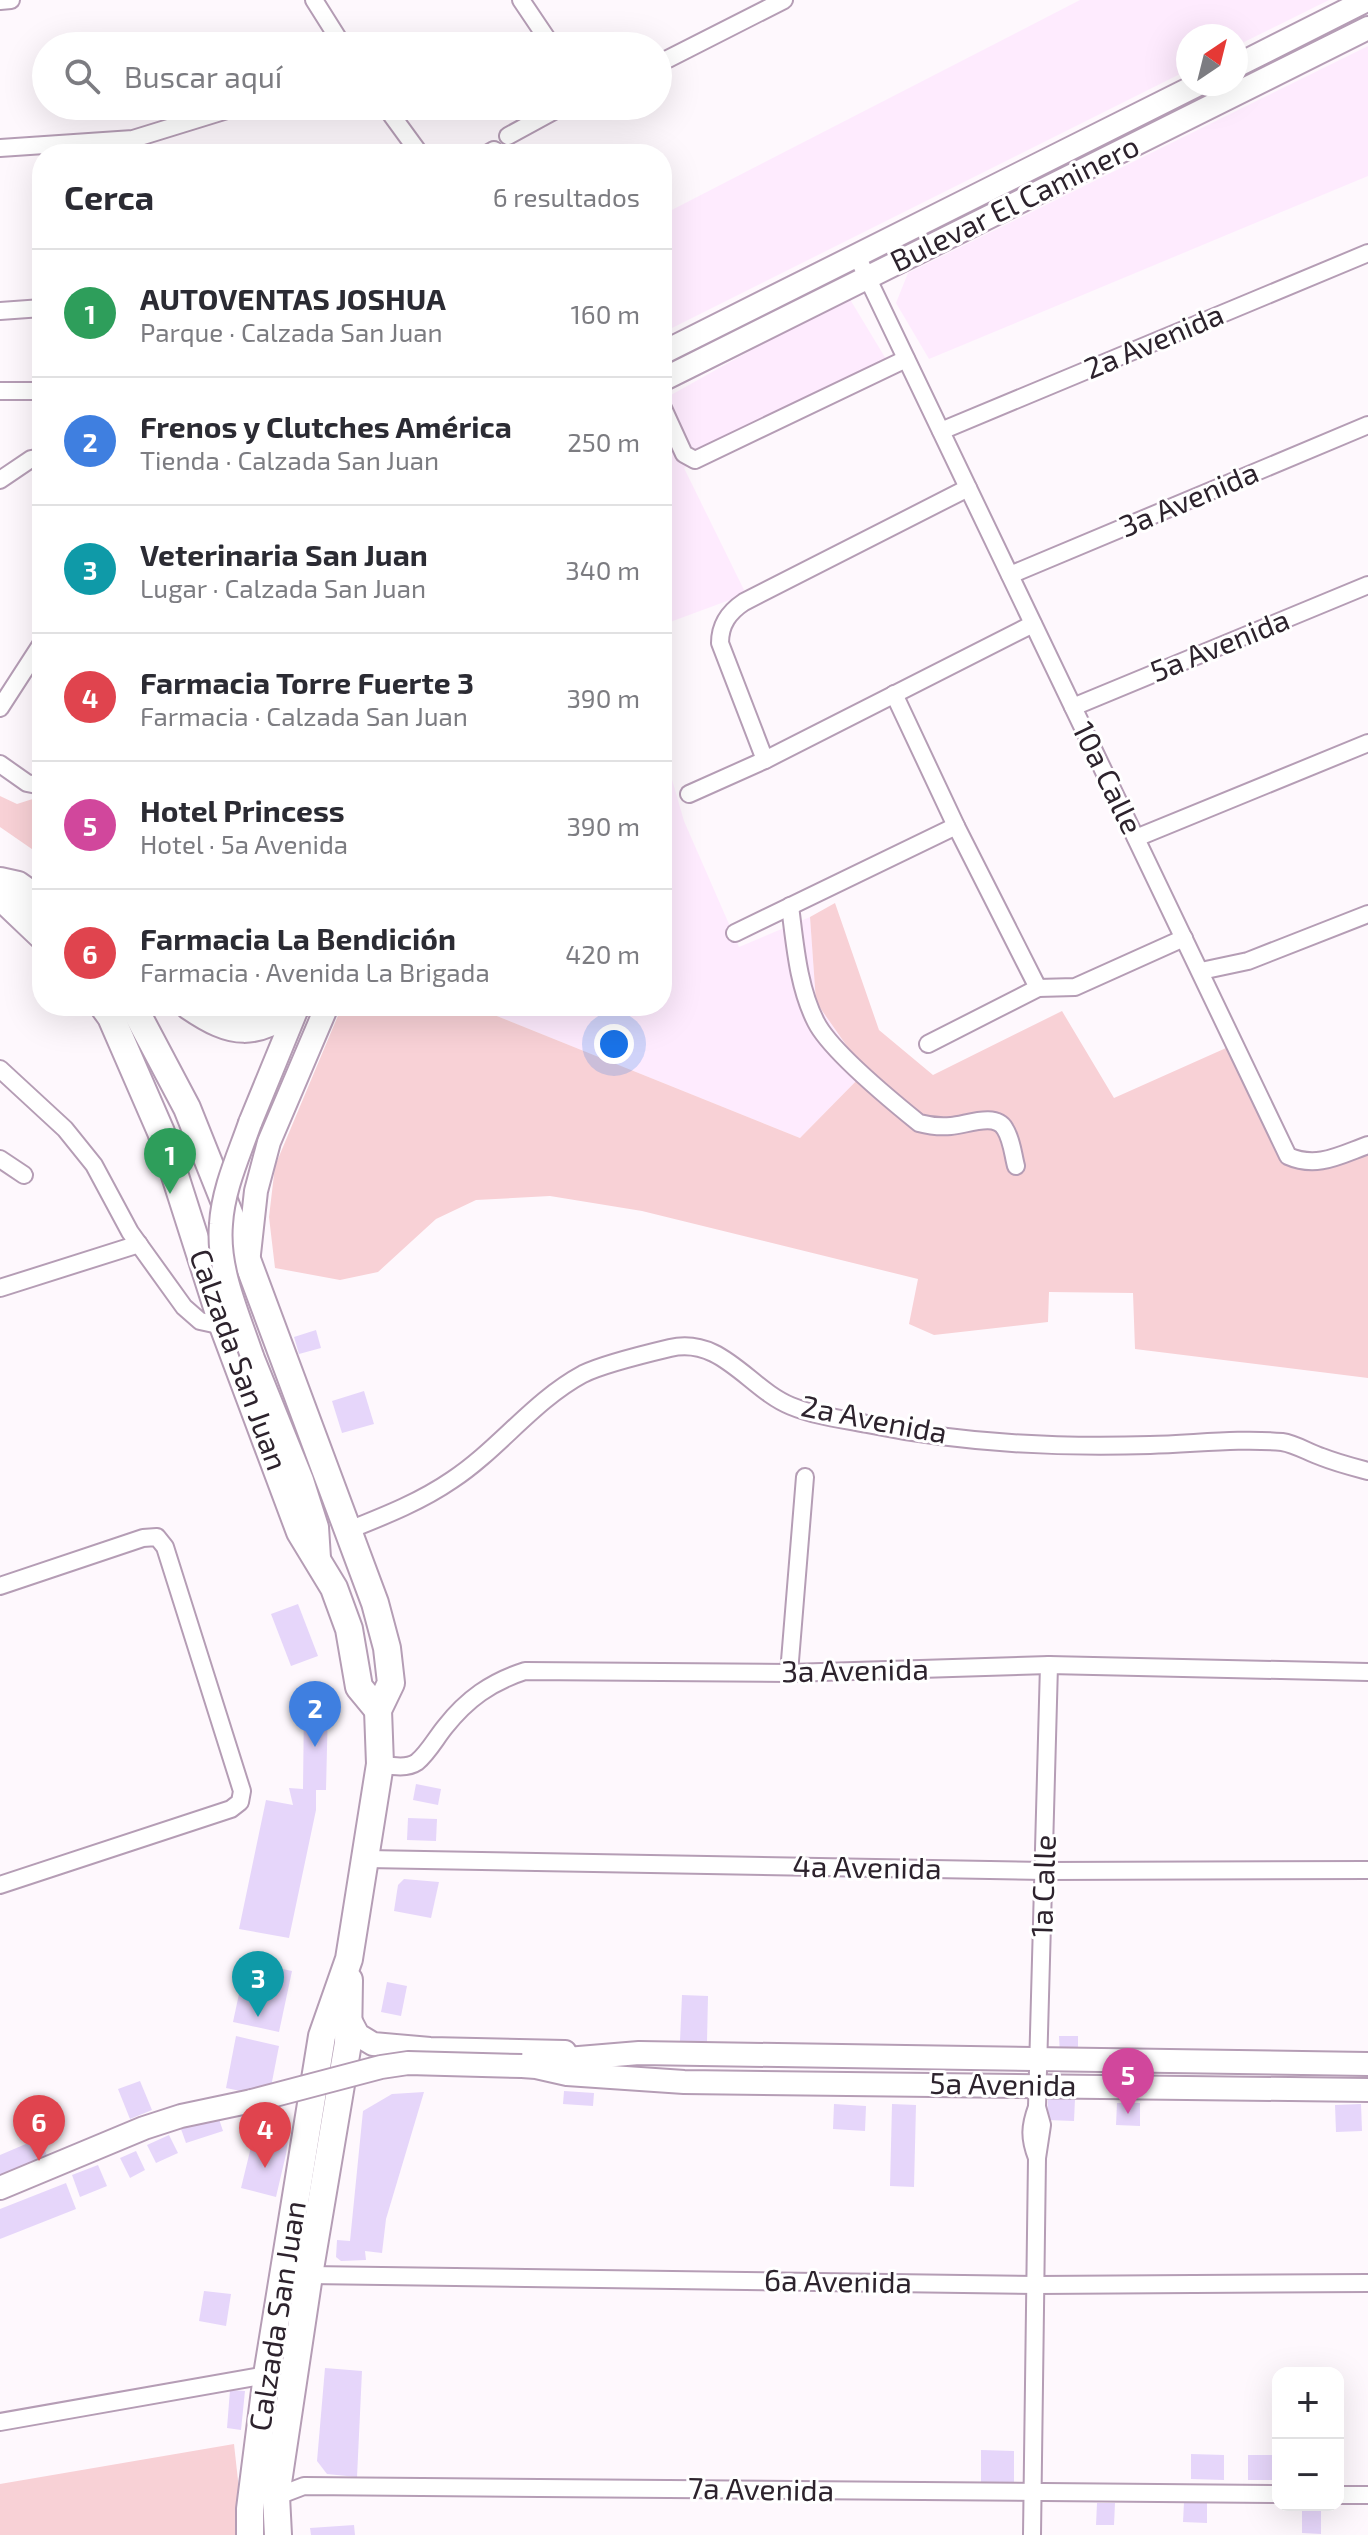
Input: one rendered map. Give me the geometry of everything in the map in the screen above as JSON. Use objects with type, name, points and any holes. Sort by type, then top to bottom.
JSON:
[{"type":"main road","points":[[1248,60],[1367,0]]},
{"type":"main road","points":[[1326,20],[1337,44]]},
{"type":"main road","name":"Bulevar El Caminero","points":[[672,375],[1368,28]]},
{"type":"main road","name":"Bulevar El Caminero","points":[[672,348],[1176,96]]},
{"type":"main road","points":[[977,195],[987,217]]},
{"type":"main road","points":[[0,884],[18,885],[32,895]]},
{"type":"main road","points":[[0,884],[32,905]]},
{"type":"main road","points":[[0,896],[32,926]]},
{"type":"main road","name":"Calzada San Juan","points":[[110,1016],[161,1132],[220,1318],[300,1532],[319,1558],[334,1588],[349,1629],[359,1687],[378,1710]]},
{"type":"main road","name":"Calzada San Juan","points":[[138,1016],[187,1108],[349,1530],[375,1603],[387,1648],[391,1683],[378,1710],[380,1764],[349,1959],[322,2036],[267,2375],[250,2522]]},
{"type":"main road","points":[[207,1016],[240,1030],[273,1024],[284,1016]]},
{"type":"main road","points":[[293,1016],[250,1123],[226,1192],[220,1225],[229,1287],[252,1356],[302,1480],[317,1527],[319,1558]]},
{"type":"main road","points":[[248,1264],[256,1191],[265,1155],[323,1016]]},
{"type":"main road","points":[[220,1318],[263,1308]]},
{"type":"main road","name":"Calzada San Juan","points":[[278,2535],[276,2496],[340,2094],[349,2018],[349,1959]]},
{"type":"main road","name":"5a Avenida","points":[[349,2018],[358,2035],[373,2044],[430,2049],[1368,2064]]},
{"type":"main road","name":"5a Avenida","points":[[0,2188],[144,2128],[360,2071],[395,2065],[529,2066],[567,2059],[639,2053]]},
{"type":"main road","name":"5a Avenida","points":[[529,2066],[567,2074],[637,2080]]},
{"type":"main road","name":"5a Avenida","points":[[340,2094],[366,2078],[425,2070],[1037,2096],[1368,2090]]},
{"type":"street","points":[[0,1],[11,0]]},
{"type":"street","points":[[314,0],[334,32]]},
{"type":"street","points":[[521,0],[543,32]]},
{"type":"street","points":[[672,57],[784,0]]},
{"type":"street","points":[[59,144],[133,139],[195,120]]},
{"type":"street","points":[[395,120],[413,144]]},
{"type":"street","points":[[508,136],[537,120]]},
{"type":"street","points":[[0,148],[32,146]]},
{"type":"street","name":"2a Avenida","points":[[941,431],[1368,253]]},
{"type":"street","points":[[672,428],[684,454],[695,460],[886,369],[909,365],[857,256]]},
{"type":"street","points":[[0,311],[32,309]]},
{"type":"street","name":"10a Calle","points":[[909,365],[1288,1156],[1302,1163],[1318,1163],[1368,1145]]},
{"type":"street","points":[[0,391],[32,391]]},
{"type":"street","name":"3a Avenida","points":[[1010,575],[1368,425]]},
{"type":"street","points":[[0,480],[32,459]]},
{"type":"street","points":[[765,760],[720,643],[723,623],[744,602],[968,488]]},
{"type":"street","name":"5a Avenida","points":[[1073,707],[1368,585]]},
{"type":"street","points":[[689,794],[765,760],[1033,624]]},
{"type":"street","points":[[0,708],[32,658]]},
{"type":"street","points":[[894,694],[1038,988]]},
{"type":"street","points":[[1136,838],[1368,743]]},
{"type":"street","points":[[0,764],[32,784]]},
{"type":"street","points":[[735,933],[956,826]]},
{"type":"street","points":[[790,906],[808,1003],[817,1025],[836,1048],[919,1123],[935,1127],[989,1120],[1002,1125],[1007,1132],[1016,1166]]},
{"type":"street","points":[[1201,971],[1248,961],[1368,914]]},
{"type":"street","points":[[928,1044],[1038,988],[1075,987],[1184,938]]},
{"type":"street","points":[[0,1069],[65,1129],[84,1153],[139,1244],[190,1314],[200,1321],[220,1318]]},
{"type":"street","points":[[0,1159],[24,1175]]},
{"type":"street","points":[[0,1288],[139,1244]]},
{"type":"street","name":"2a Avenida","points":[[349,1530],[403,1508],[453,1480],[545,1400],[584,1374],[673,1347],[704,1349],[719,1355],[773,1397],[799,1409],[907,1432],[1047,1445],[1149,1445],[1223,1440],[1286,1442],[1321,1457],[1368,1471]]},
{"type":"street","points":[[789,1673],[805,1477]]},
{"type":"street","points":[[0,1586],[143,1538],[157,1537],[165,1547],[242,1791],[240,1802],[231,1809],[0,1885]]},
{"type":"street","name":"3a Avenida","points":[[380,1764],[407,1766],[416,1762],[454,1715],[474,1696],[498,1681],[525,1671],[789,1673],[1049,1665],[1368,1672]]},
{"type":"street","name":"1a Calle","points":[[1032,2535],[1037,2158],[1031,2142],[1030,2124],[1037,2096],[1049,1665]]},
{"type":"street","name":"4a Avenida","points":[[367,1859],[1045,1871],[1368,1870]]},
{"type":"street","name":"6a Avenida","points":[[309,2275],[1037,2285],[1368,2283]]},
{"type":"street","points":[[0,2422],[267,2375]]},
{"type":"street","name":"7a Avenida","points":[[250,2522],[276,2496],[304,2486],[1272,2494]]},
{"type":"street","points":[[1344,2495],[1368,2495]]},
{"type":"shaded area","points":[[1080,0],[1329,0],[1248,40],[1248,24],[1176,24],[1176,76],[672,328],[672,210]]},
{"type":"shaded area","points":[[1368,46],[1368,176],[929,359],[896,303],[908,273]]},
{"type":"shaded area","points":[[848,296],[892,369],[684,468],[746,594],[672,621],[672,394]]},
{"type":"shaded area","points":[[672,780],[684,821],[739,947],[810,917],[816,1002],[865,1072],[800,1138],[497,1016],[672,1016]]},
{"type":"shaded area","points":[[0,796],[17,804],[32,799],[32,849],[0,827]]},
{"type":"shaded area","points":[[835,903],[879,1030],[933,1075],[1062,1011],[1114,1098],[1235,1044],[1299,1169],[1368,1150],[1368,1378],[1135,1349],[1133,1293],[1049,1292],[1048,1322],[934,1335],[909,1324],[918,1279],[642,1211],[550,1196],[476,1200],[436,1219],[378,1272],[340,1280],[275,1268],[269,1217],[275,1166],[338,1016],[497,1016],[800,1138],[865,1072],[816,1002],[810,917]]},
{"type":"shaded area","points":[[234,2444],[244,2535],[0,2535],[0,2484]]},
{"type":"building","points":[[316,1330],[321,1348],[299,1354],[294,1337]]},
{"type":"building","points":[[364,1391],[374,1424],[342,1433],[332,1401]]},
{"type":"building","points":[[298,1604],[318,1656],[291,1666],[271,1614]]},
{"type":"building","points":[[304,1705],[328,1706],[326,1790],[316,1790],[316,1810],[289,1938],[239,1929],[266,1800],[293,1805],[289,1788],[303,1789]]},
{"type":"building","points":[[416,1784],[441,1789],[438,1805],[413,1800]]},
{"type":"building","points":[[408,1818],[437,1819],[436,1841],[407,1840]]},
{"type":"building","points":[[404,1879],[439,1882],[431,1918],[394,1911],[398,1885]]},
{"type":"building","points":[[246,1961],[292,1971],[279,2032],[233,2022]]},
{"type":"building","points":[[387,1982],[407,1986],[401,2016],[381,2012]]},
{"type":"building","points":[[682,1995],[708,1996],[707,2042],[680,2041]]},
{"type":"building","points":[[236,2036],[279,2046],[269,2097],[226,2088]]},
{"type":"building","points":[[1059,2036],[1078,2036],[1078,2056],[1060,2056]]},
{"type":"building","points":[[140,2081],[152,2110],[130,2119],[118,2089]]},
{"type":"building","points":[[564,2091],[594,2093],[593,2106],[563,2104]]},
{"type":"building","points":[[424,2092],[386,2219],[382,2253],[365,2251],[366,2260],[341,2261],[336,2257],[337,2240],[350,2241],[363,2111],[392,2094]]},
{"type":"building","points":[[1048,2098],[1075,2099],[1074,2121],[1047,2120]]},
{"type":"building","points":[[1117,2103],[1140,2103],[1140,2126],[1116,2125]]},
{"type":"building","points":[[834,2104],[866,2106],[865,2131],[833,2129]]},
{"type":"building","points":[[892,2104],[916,2105],[914,2187],[890,2186]]},
{"type":"building","points":[[1361,2104],[1362,2131],[1336,2132],[1335,2105]]},
{"type":"building","points":[[280,2114],[290,2125],[276,2197],[241,2188],[251,2147],[252,2121]]},
{"type":"building","points":[[218,2116],[223,2131],[186,2143],[181,2129]]},
{"type":"building","points":[[169,2135],[178,2153],[156,2163],[147,2145]]},
{"type":"building","points":[[40,2138],[49,2161],[0,2182],[0,2155]]},
{"type":"building","points":[[136,2151],[145,2170],[130,2178],[120,2158]]},
{"type":"building","points":[[98,2165],[107,2186],[80,2197],[72,2175]]},
{"type":"building","points":[[66,2183],[76,2209],[0,2239],[0,2209]]},
{"type":"building","points":[[204,2291],[231,2294],[226,2326],[199,2321]]},
{"type":"building","points":[[325,2368],[362,2371],[357,2477],[327,2474],[317,2461]]},
{"type":"building","points":[[230,2390],[245,2391],[241,2430],[227,2428]]},
{"type":"building","points":[[981,2450],[1014,2451],[1014,2483],[981,2482]]},
{"type":"building","points":[[1191,2454],[1224,2455],[1224,2480],[1191,2479]]},
{"type":"building","points":[[1248,2455],[1272,2455],[1272,2480],[1248,2480]]},
{"type":"building","points":[[1184,2502],[1207,2503],[1207,2523],[1183,2522]]},
{"type":"building","points":[[1097,2503],[1115,2503],[1114,2525],[1096,2525]]},
{"type":"building","points":[[1302,2511],[1321,2511],[1321,2534],[1302,2533]]},
{"type":"building","points":[[354,2525],[355,2535],[311,2535],[310,2528]]},
{"type":"place","name":"AUTOVENTAS JOSHUA","points":[[170,1194]]},
{"type":"place","name":"Frenos y Clutches América","points":[[315,1747]]},
{"type":"place","name":"Veterinaria San Juan","points":[[258,2017]]},
{"type":"place","name":"Hotel Princess","points":[[1128,2114]]},
{"type":"place","name":"Farmacia La Bendición","points":[[39,2161]]},
{"type":"place","name":"Farmacia Torre Fuerte 3","points":[[265,2168]]}]
